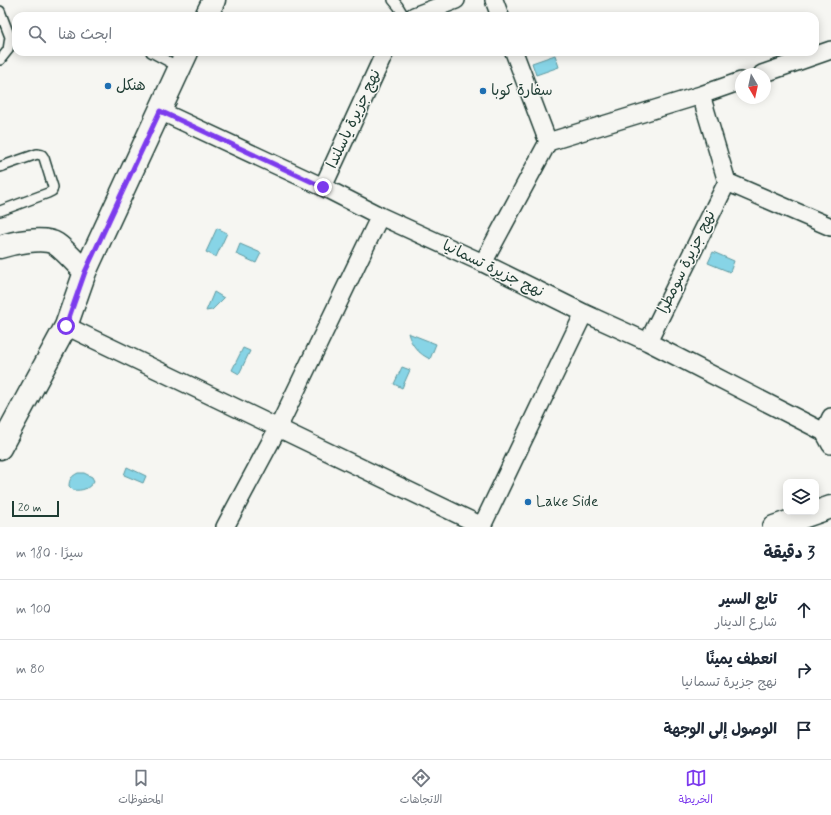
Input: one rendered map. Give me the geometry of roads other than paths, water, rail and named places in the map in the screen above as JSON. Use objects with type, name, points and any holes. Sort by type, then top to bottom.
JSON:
[{"type":"street","points":[[208,12],[214,0]]},
{"type":"street","points":[[424,12],[456,0]]},
{"type":"street","points":[[494,0],[498,12]]},
{"type":"street","points":[[819,54],[831,50]]},
{"type":"street","name":"نهج جزيرة ياسلندا","points":[[323,187],[383,56]]},
{"type":"street","points":[[516,56],[548,142]]},
{"type":"street","points":[[771,71],[814,56]]},
{"type":"street","points":[[0,448],[66,326],[85,272],[183,60]]},
{"type":"street","points":[[483,263],[548,142],[735,83]]},
{"type":"street","points":[[701,95],[727,182],[831,227]]},
{"type":"street","name":"نهج جزيرة تسمانيا","points":[[160,111],[323,187],[380,216],[483,263],[584,314],[648,342],[829,431]]},
{"type":"street","name":"نهج جزيرة سومطرا","points":[[648,342],[727,182]]},
{"type":"street","points":[[225,527],[278,428],[380,216]]},
{"type":"street","points":[[0,247],[15,242],[37,240],[55,243],[85,272]]},
{"type":"street","points":[[66,326],[482,527],[584,314]]},
{"type":"street","points":[[774,527],[831,507]]},
{"type":"lane","points":[[393,0],[402,12]]},
{"type":"lane","points":[[0,11],[10,37],[8,50],[0,60]]},
{"type":"lane","points":[[167,56],[183,60]]},
{"type":"lane","points":[[0,167],[37,154],[42,155],[53,187],[52,191],[48,193],[0,211]]},
{"type":"water","points":[[555,56],[559,67],[536,75],[532,63]]},
{"type":"water","points":[[217,228],[227,233],[216,257],[206,252]]},
{"type":"water","points":[[240,244],[261,253],[256,263],[236,254]]},
{"type":"water","points":[[713,252],[734,261],[730,272],[708,263]]},
{"type":"water","points":[[214,292],[224,298],[212,310],[206,311]]},
{"type":"water","points":[[408,333],[436,344],[430,359],[422,355],[416,349]]},
{"type":"water","points":[[243,348],[250,351],[239,374],[232,370]]},
{"type":"water","points":[[402,367],[410,370],[402,388],[394,384]]},
{"type":"water","points":[[127,467],[146,476],[143,483],[124,475]]},
{"type":"water","points":[[78,473],[84,473],[92,477],[94,481],[85,489],[73,490],[69,486],[70,480]]},
{"type":"place","name":"هنكل","points":[[108,86]]},
{"type":"place","name":"سفارة كوبا","points":[[483,91]]},
{"type":"place","name":"Lake Side","points":[[528,502]]}]
